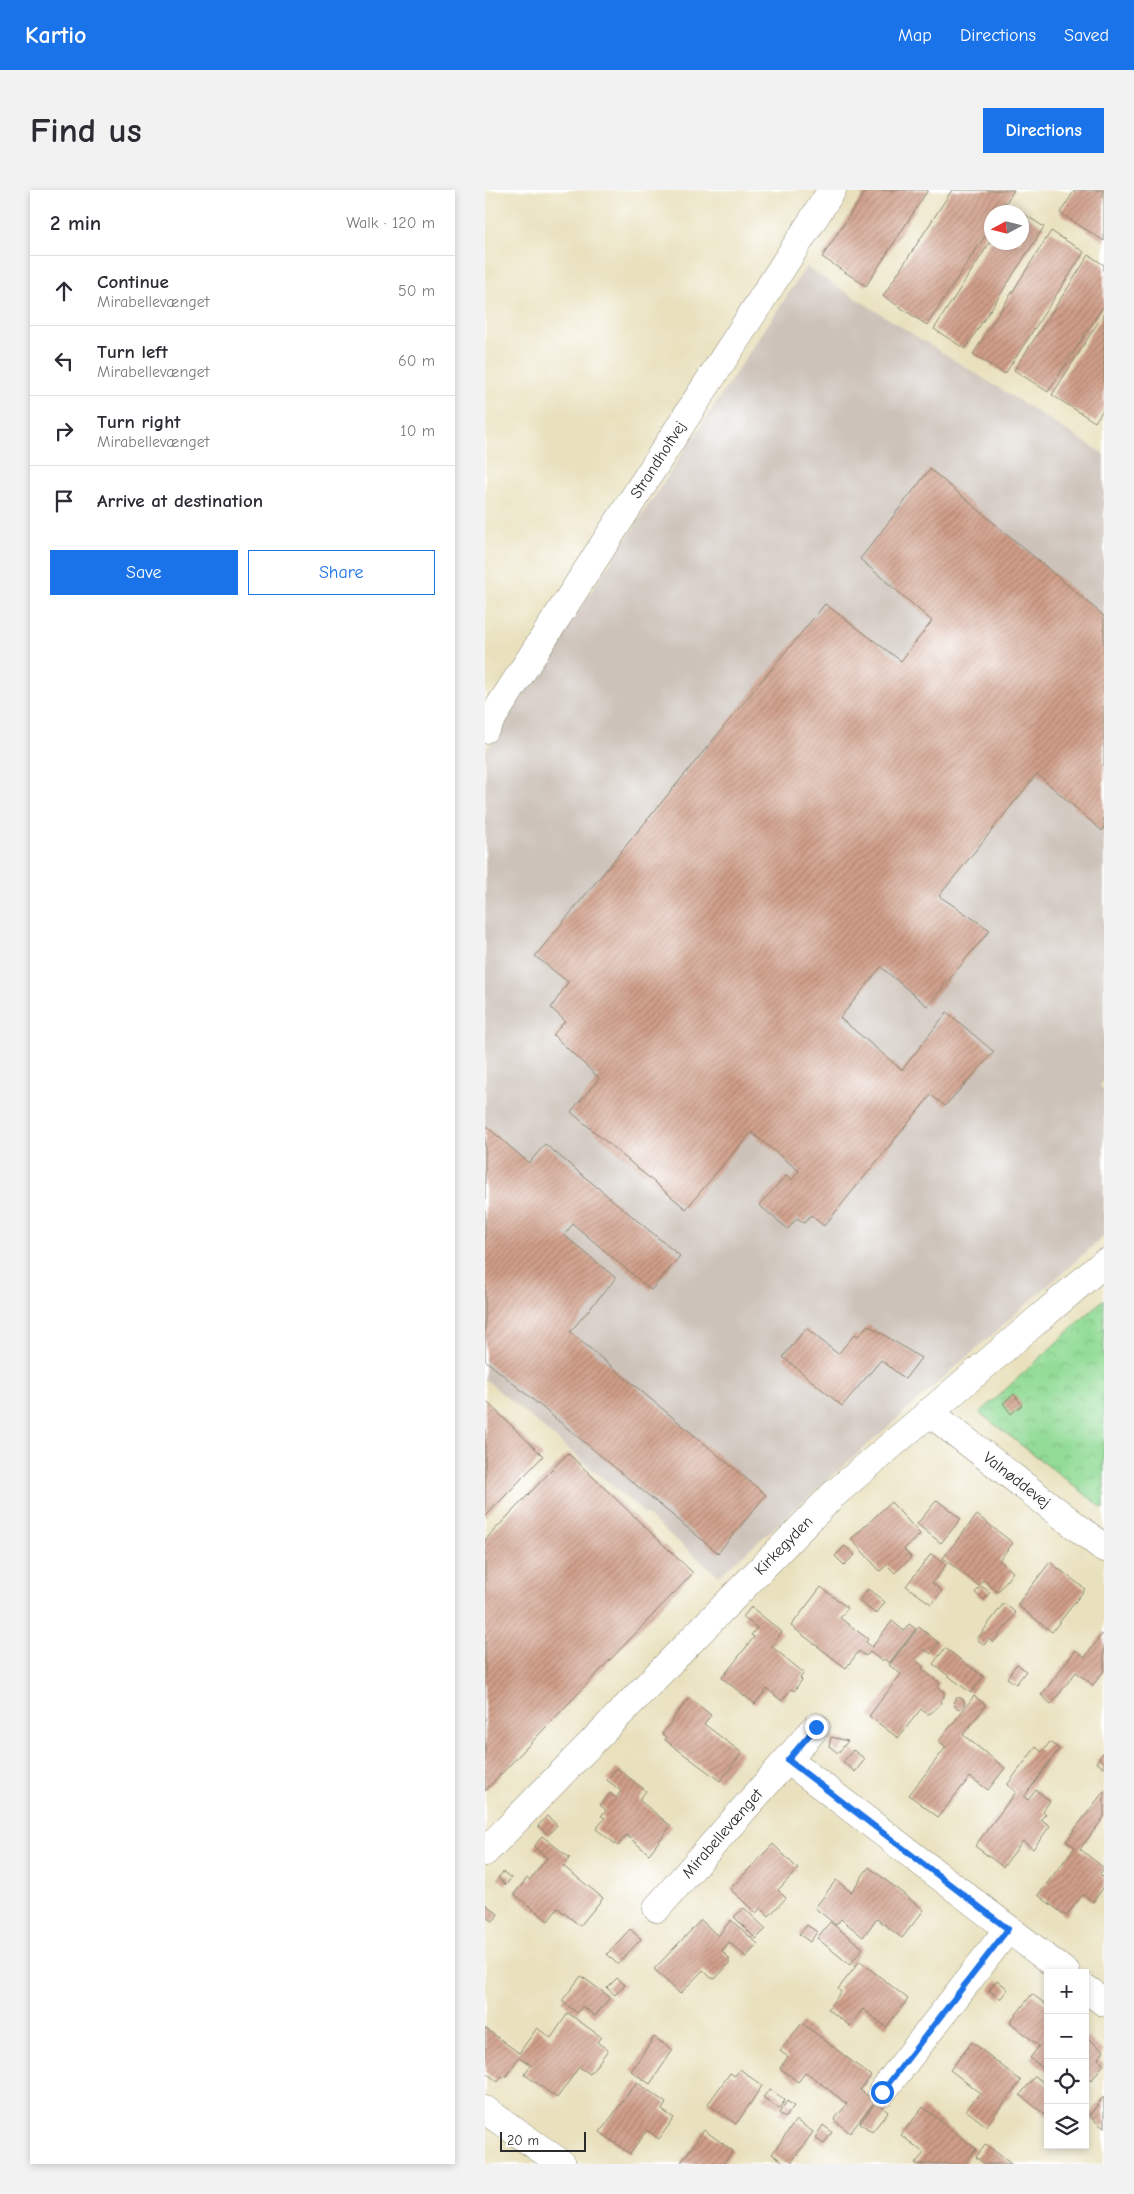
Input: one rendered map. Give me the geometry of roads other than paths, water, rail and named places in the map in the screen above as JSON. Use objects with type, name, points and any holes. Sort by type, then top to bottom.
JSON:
[{"type":"street","name":"Strandholtvej","points":[[485,729],[832,190]]},
{"type":"street","name":"Kirkegyden","points":[[485,1852],[833,1495],[1104,1263]]},
{"type":"street","name":"Valnøddevej","points":[[929,1412],[1104,1548]]},
{"type":"street","name":"Mirabellevænget","points":[[657,1908],[816,1727]]},
{"type":"street","points":[[788,1760],[1061,1969]]},
{"type":"street","points":[[882,2092],[1008,1929]]},
{"type":"street","points":[[1089,1991],[1104,2002]]},
{"type":"street","points":[[485,2110],[562,2164]]}]
